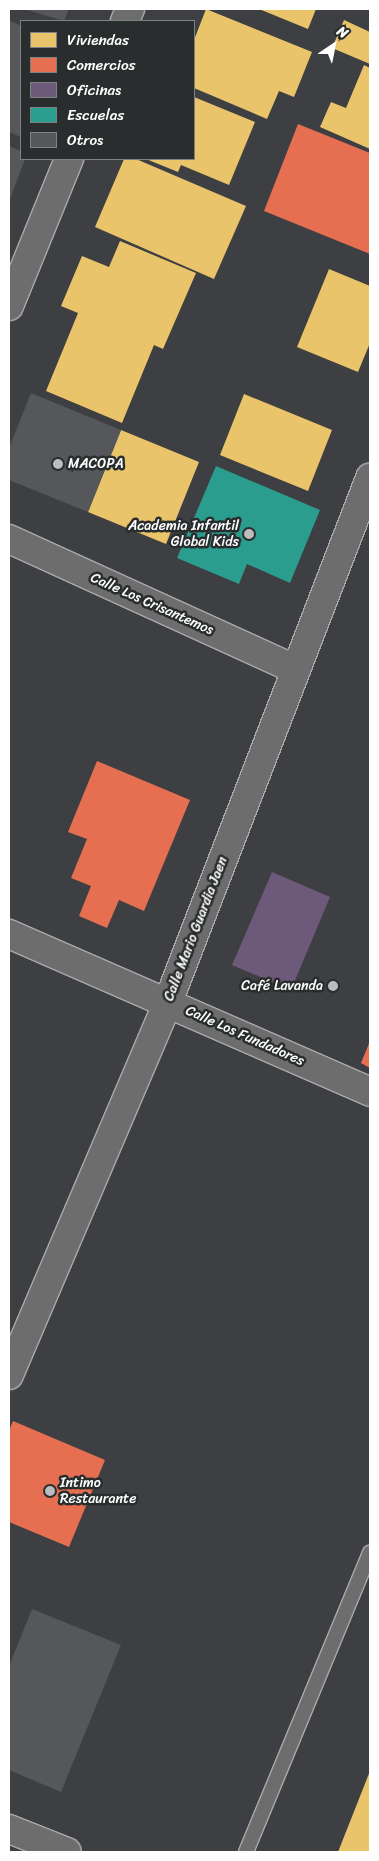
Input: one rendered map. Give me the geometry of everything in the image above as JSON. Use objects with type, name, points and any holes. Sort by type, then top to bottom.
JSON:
[{"type":"street","points":[[9,306],[69,160]]},
{"type":"street","name":"Calle Mario Guardia Jaen","points":[[9,1375],[168,1002],[294,669],[370,478]]},
{"type":"street","name":"Calle Los Crisantemos","points":[[9,539],[294,669]]},
{"type":"street","name":"Calle Los Fundadores","points":[[9,934],[370,1092]]},
{"type":"street","points":[[9,1829],[67,1852]]},
{"type":"lane","points":[[246,1852],[370,1553]]},
{"type":"building: Viviendas","points":[[206,9],[312,52],[294,97],[279,91],[267,119],[195,88],[195,37]]},
{"type":"building: Viviendas","points":[[259,9],[316,9],[308,29]]},
{"type":"building: Viviendas","points":[[344,20],[370,32],[370,64],[332,48]]},
{"type":"building: Viviendas","points":[[364,65],[370,68],[370,149],[320,127],[331,102],[346,108]]},
{"type":"building: Viviendas","points":[[195,97],[255,122],[229,185],[181,165],[178,172],[148,160],[195,160]]},
{"type":"building: Viviendas","points":[[124,160],[138,160],[246,206],[214,279],[95,227]]},
{"type":"building: Viviendas","points":[[120,241],[196,273],[163,349],[154,345],[122,423],[46,391],[78,313],[61,306],[82,256],[109,267]]},
{"type":"building: Viviendas","points":[[329,269],[370,286],[370,343],[358,372],[297,347]]},
{"type":"building: Viviendas","points":[[244,394],[332,430],[308,491],[220,455]]},
{"type":"building: Viviendas","points":[[121,430],[199,462],[166,544],[88,512]]},
{"type":"building: Viviendas","points":[[370,1771],[370,1852],[338,1852]]},
{"type":"building: Comercios","points":[[298,124],[370,153],[370,254],[264,211]]},
{"type":"building: Comercios","points":[[97,761],[190,800],[144,911],[119,900],[107,928],[79,916],[91,886],[71,878],[87,839],[68,832]]},
{"type":"building: Comercios","points":[[370,1041],[370,1068],[361,1063]]},
{"type":"building: Comercios","name":"Intimo Restaurante","points":[[13,1421],[105,1460],[69,1547],[9,1522],[9,1430]]},
{"type":"building: Oficinas","points":[[272,872],[330,897],[291,990],[232,965]]},
{"type":"building: Escuelas","name":"Academia Infantil Global Kids","points":[[216,466],[320,510],[290,583],[247,564],[239,584],[177,558]]},
{"type":"building: Otros","points":[[24,9],[69,9],[64,20]]},
{"type":"building: Otros","points":[[9,20],[20,26],[20,137],[9,132]]},
{"type":"building: Otros","points":[[9,146],[20,151],[20,160],[25,160],[9,202]]},
{"type":"building: Otros","name":"MACOPA","points":[[31,393],[121,430],[88,512],[9,480],[9,448]]},
{"type":"building: Otros","points":[[32,1609],[121,1645],[61,1792],[9,1770],[9,1666]]},
{"type":"place","name":"MACOPA","points":[[58,464]]},
{"type":"place","name":"Academia Infantil Global Kids","points":[[249,534]]},
{"type":"place","name":"Café Lavanda","points":[[333,986]]},
{"type":"place","name":"Intimo Restaurante","points":[[50,1491]]}]
